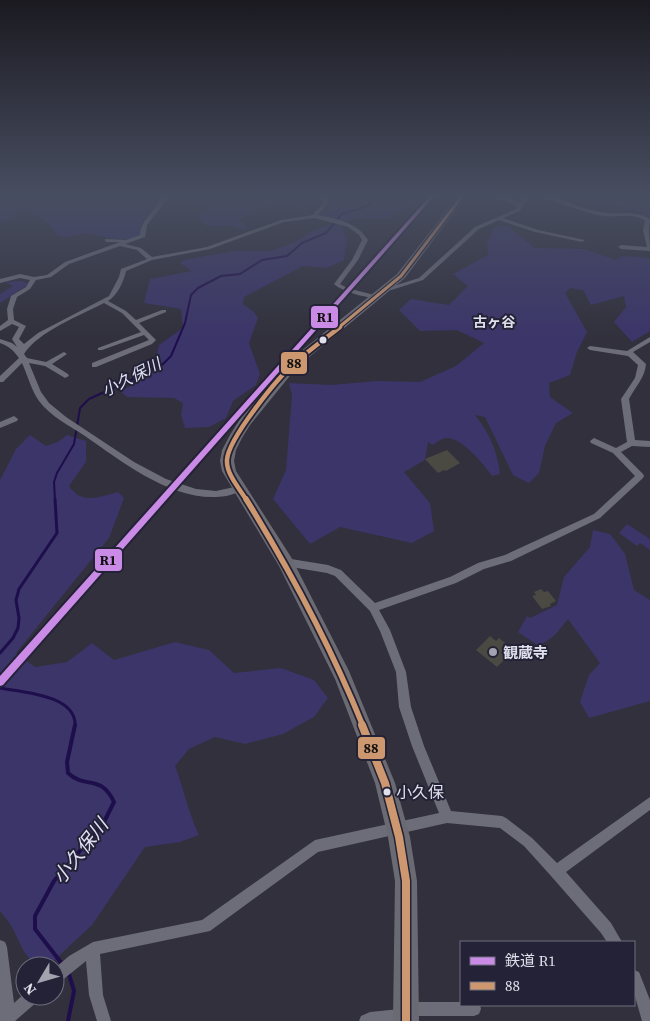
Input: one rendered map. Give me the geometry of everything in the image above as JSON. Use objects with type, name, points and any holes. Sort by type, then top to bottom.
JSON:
[{"type":"highway","points":[[406,1015],[406,881],[397,827],[385,782],[343,677],[285,562],[239,489],[229,471],[227,461],[229,450],[245,422],[293,364],[401,276],[427,243]]},
{"type":"street","points":[[0,281],[20,276],[34,279],[49,276],[67,263],[127,243]]},
{"type":"street","points":[[0,380],[22,356],[27,344],[40,334],[111,297],[122,278],[122,270],[151,259],[208,248],[223,243]]},
{"type":"street","points":[[364,243],[355,260],[337,284],[345,289],[381,294],[421,279],[460,243]]},
{"type":"street","points":[[121,245],[139,249],[151,259]]},
{"type":"street","points":[[621,247],[650,249]]},
{"type":"street","points":[[11,321],[10,309],[14,296],[28,288],[34,279]]},
{"type":"street","points":[[94,365],[150,343],[153,340],[137,322],[117,307],[104,301]]},
{"type":"street","points":[[137,322],[164,311]]},
{"type":"street","points":[[0,329],[11,321]]},
{"type":"street","points":[[11,321],[23,326],[15,339],[21,345],[22,356],[38,394],[52,410],[151,476],[199,492],[214,494],[239,489]]},
{"type":"street","points":[[100,349],[146,332]]},
{"type":"street","points":[[630,354],[631,348],[650,339]]},
{"type":"street","points":[[0,342],[12,345],[22,356],[47,364],[65,376]]},
{"type":"street","points":[[590,348],[630,354],[642,364],[641,376],[625,399],[631,443]]},
{"type":"street","points":[[47,364],[64,354]]},
{"type":"street","points":[[0,425],[14,419]]},
{"type":"street","points":[[373,608],[453,580],[481,566],[514,556],[596,516],[640,476],[616,450],[594,441]]},
{"type":"street","points":[[616,450],[631,443],[650,444]]},
{"type":"street","points":[[285,562],[328,569],[338,573],[373,608],[385,630],[401,672],[405,707],[418,746],[447,817]]},
{"type":"street","points":[[556,871],[650,803]]},
{"type":"street","points":[[65,969],[93,949],[205,926],[308,849],[447,817],[502,822],[528,842],[556,871],[606,928],[614,941]]},
{"type":"street","points":[[0,948],[6,1020]]},
{"type":"street","points":[[93,949],[93,976],[97,1003],[104,1021]]},
{"type":"street","points":[[635,979],[649,1014]]},
{"type":"street","points":[[6,1020],[22,1006]]},
{"type":"street","points":[[366,1021],[406,1015],[474,1009]]},
{"type":"shaded area","points":[[294,243],[347,243],[344,260],[327,268],[303,266],[244,297],[243,304],[254,312],[258,318],[249,343],[260,374],[256,385],[233,401],[226,418],[209,427],[185,428],[181,415],[183,403],[174,398],[127,397],[120,391],[133,385],[149,369],[157,354],[159,345],[183,328],[181,309],[144,303],[150,279],[192,271],[180,263],[184,260],[234,251],[271,251]]},
{"type":"shaded area","points":[[487,243],[528,243],[535,248],[584,249],[616,260],[622,256],[650,258],[650,331],[632,342],[614,322],[626,307],[624,296],[591,305],[583,290],[570,288],[565,293],[587,332],[577,352],[570,375],[549,383],[550,397],[573,413],[556,423],[545,446],[539,473],[529,483],[513,475],[485,417],[475,415],[485,428],[492,443],[500,474],[492,476],[466,447],[453,439],[447,438],[441,439],[433,445],[428,442],[425,460],[404,472],[430,503],[434,531],[412,543],[340,527],[310,544],[273,499],[286,470],[292,395],[289,383],[331,385],[377,381],[420,382],[456,366],[484,343],[457,330],[420,331],[399,310],[411,299],[449,305],[468,286],[453,274],[488,255]]},
{"type":"shaded area","points":[[21,281],[29,284],[0,303],[0,294],[13,286],[6,282]]},
{"type":"shaded area","points":[[30,435],[46,446],[58,442],[67,435],[86,441],[86,462],[69,486],[79,496],[85,498],[118,492],[124,498],[109,538],[16,653],[35,667],[67,662],[92,643],[114,660],[175,642],[209,650],[234,673],[281,668],[314,680],[328,698],[314,717],[283,734],[245,744],[215,737],[189,749],[175,766],[199,835],[180,842],[145,847],[92,925],[59,956],[27,956],[10,924],[0,911],[0,480],[16,449]]},
{"type":"shaded area","points":[[627,524],[650,539],[650,550],[640,543],[637,546],[619,533]]},
{"type":"shaded area","points":[[593,530],[610,534],[625,554],[634,590],[650,600],[650,701],[589,718],[580,702],[589,675],[600,663],[568,619],[554,636],[539,646],[518,632],[527,616],[530,618],[557,605],[564,577],[590,547]]},
{"type":"building","points":[[447,450],[460,463],[438,473],[425,459]]},
{"type":"building","points":[[541,589],[544,592],[548,591],[556,601],[550,604],[551,606],[542,609],[532,596],[536,595],[534,592]]},
{"type":"building","name":"観蔵寺","points":[[490,636],[496,641],[499,638],[508,645],[505,648],[511,653],[497,667],[476,650]]},
{"type":"waterway","name":"小久保川","points":[[55,501],[54,482],[57,473],[74,444],[80,408],[89,399],[148,372],[163,364],[171,356],[185,323],[191,295],[198,288],[221,276],[240,274],[262,260],[287,256],[303,243]]},
{"type":"waterway","name":"小久保川","points":[[0,653],[13,638],[18,628],[19,618],[16,600],[19,589],[57,533],[55,499]]},
{"type":"waterway","name":"小久保川","points":[[0,688],[34,694],[58,701],[73,716],[75,725]]},
{"type":"waterway","name":"小久保川","points":[[56,956],[35,929],[35,916],[54,881],[103,824],[114,802],[109,793],[103,788],[81,781],[68,773],[67,762],[75,725]]},
{"type":"waterway","name":"小久保川","points":[[68,1021],[74,991],[69,974]]},
{"type":"rail line","name":"R1","points":[[0,682],[391,243]]},
{"type":"transit line","name":"88","points":[[406,1021],[406,881],[399,837],[385,783],[343,677],[285,562],[229,471],[227,461],[229,450],[245,422],[293,364],[386,290],[401,276],[427,243]]},
{"type":"place","name":"観蔵寺","points":[[493,652]]},
{"type":"place","name":"小久保","points":[[387,792]]},
{"type":"district","name":"古ヶ谷","points":[[494,322]]}]
